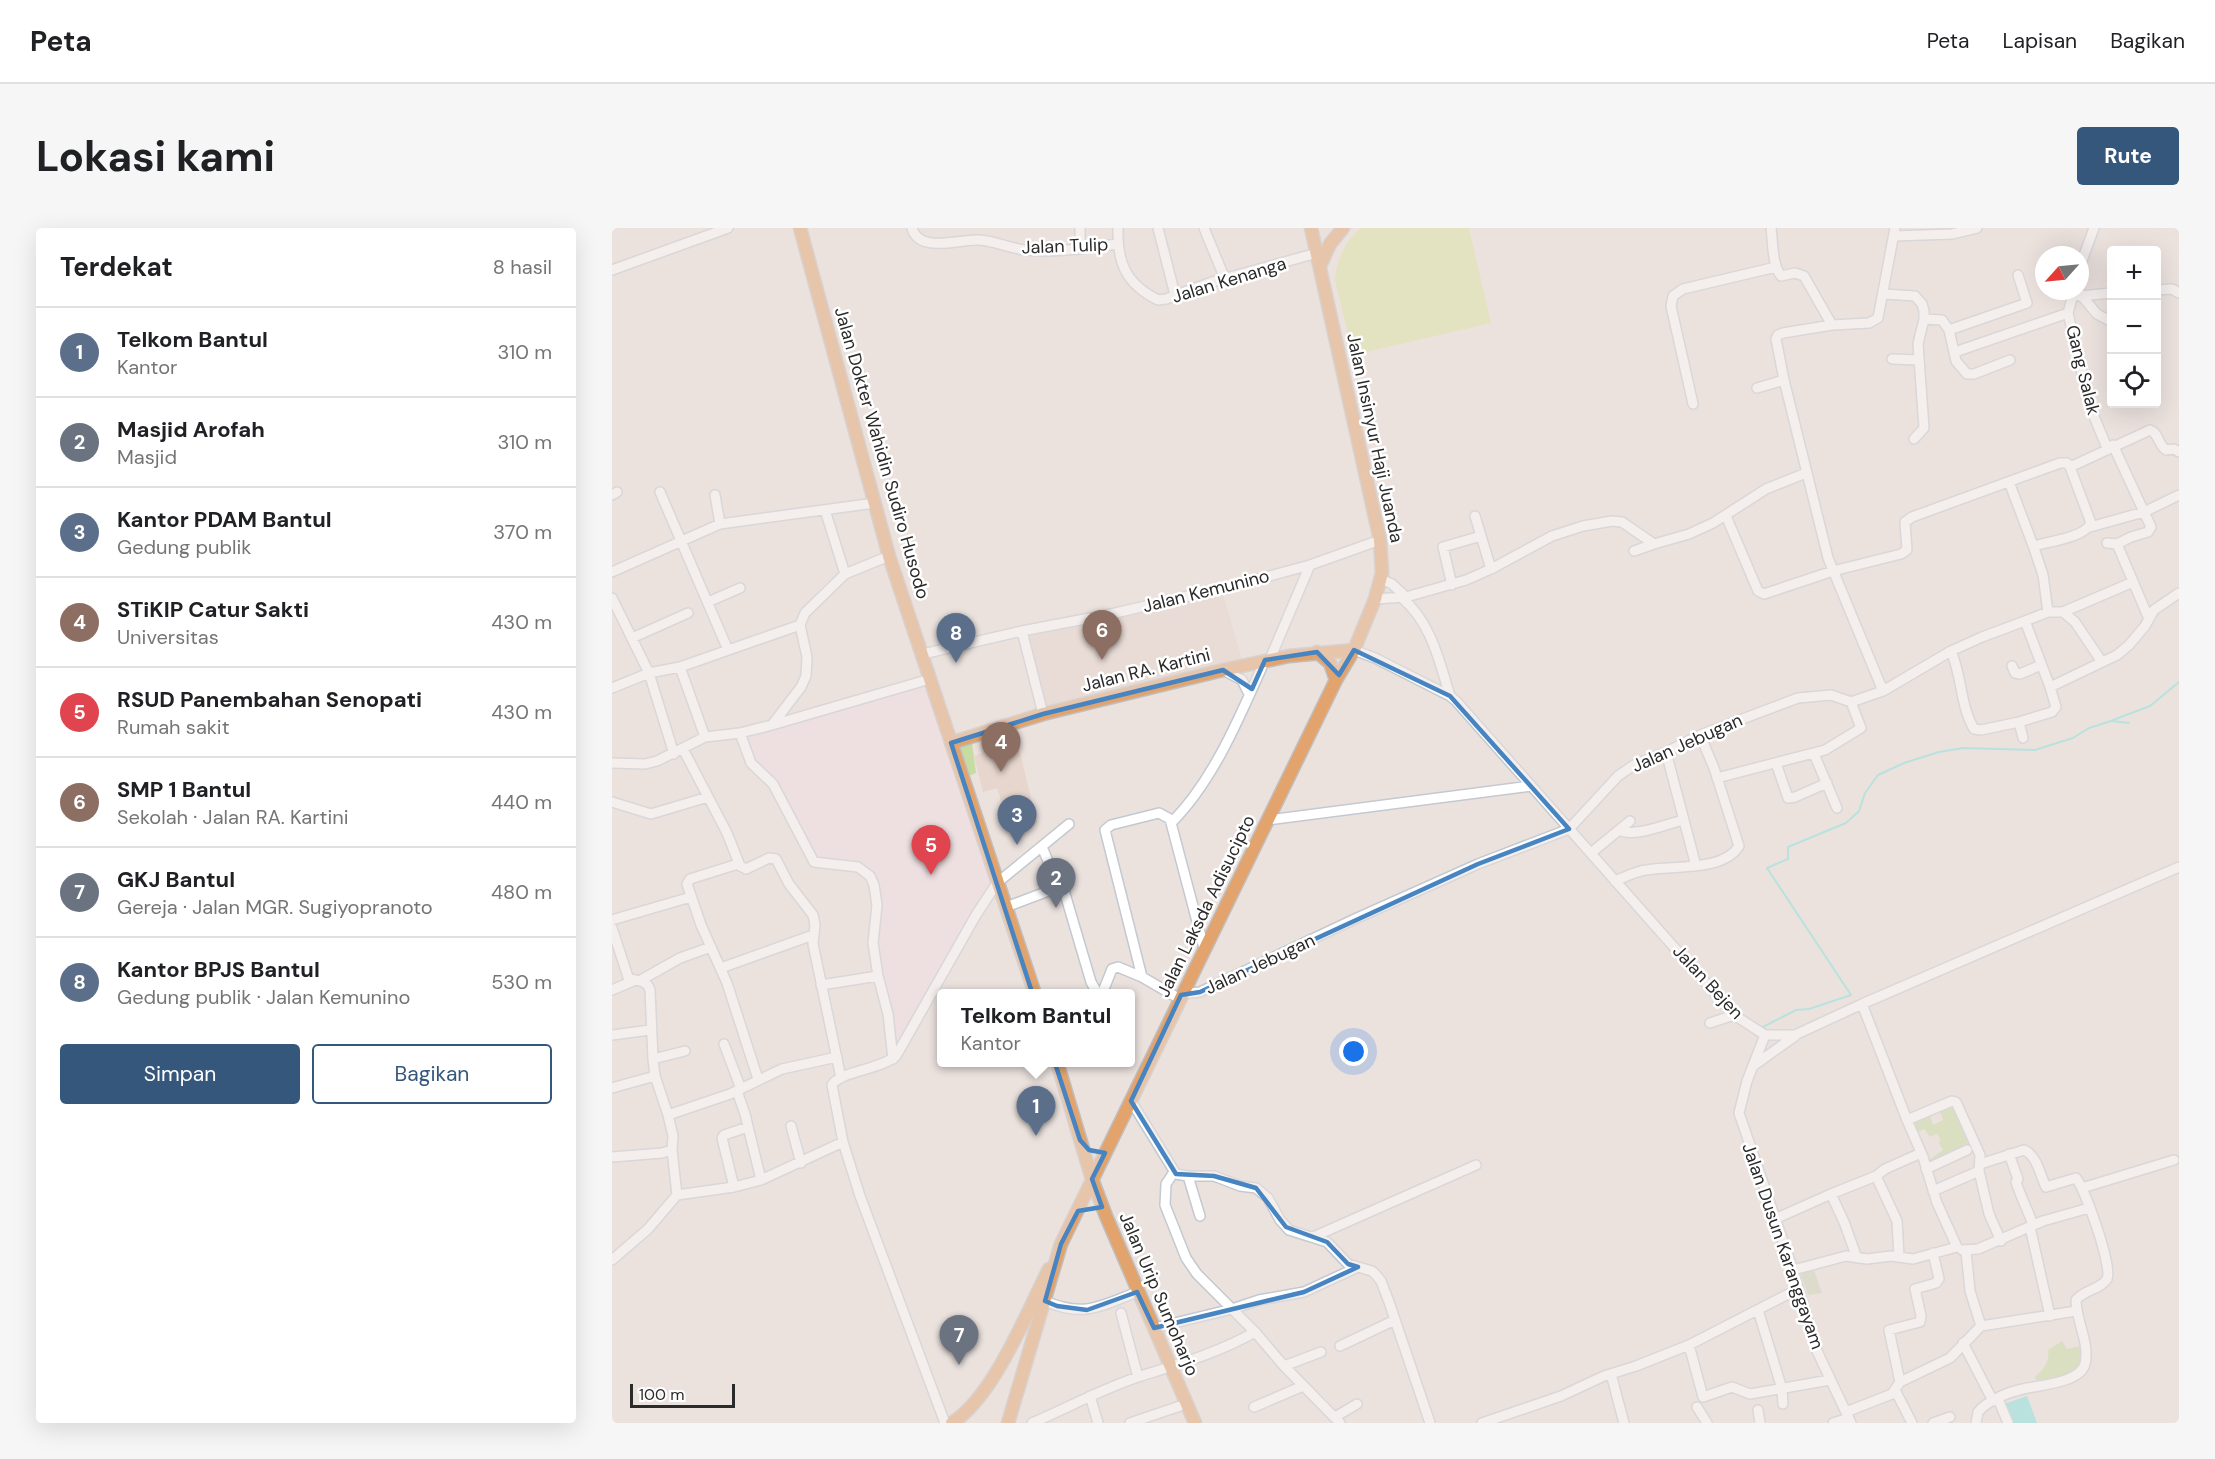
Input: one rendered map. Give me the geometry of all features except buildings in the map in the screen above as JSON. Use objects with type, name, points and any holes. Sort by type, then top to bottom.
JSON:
[{"type":"main road","name":"Jalan Dokter Wahidin Sudiro Husodo","points":[[800,228],[889,556],[1034,989]]},
{"type":"main road","points":[[1320,266],[1330,244],[1343,228]]},
{"type":"main road","name":"Jalan Insinyur Haji Juanda","points":[[1315,229],[1317,253],[1380,540],[1383,565],[1375,599],[1354,650]]},
{"type":"main road","name":"Jalan RA. Kartini","points":[[951,743],[1043,714],[1223,670],[1317,652],[1354,650]]},
{"type":"main road","name":"Jalan Laksda Adisucipto","points":[[1061,1244],[1336,680],[1354,650]]},
{"type":"main road","points":[[1317,652],[1330,663],[1336,680]]},
{"type":"main road","points":[[1058,1067],[1092,1179]]},
{"type":"main road","points":[[1080,1140],[1085,1147],[1095,1151],[1102,1149],[1110,1142]]},
{"type":"main road","name":"Jalan Urip Sumoharjo","points":[[1092,1179],[1137,1292],[1195,1423]]},
{"type":"main road","points":[[1077,1211],[1092,1209],[1106,1216]]},
{"type":"main road","points":[[1008,1423],[1061,1244]]},
{"type":"main road","points":[[952,1423],[969,1410],[983,1393],[1004,1358],[1061,1244]]},
{"type":"street","points":[[612,270],[728,228]]},
{"type":"street","name":"Jalan Tulip","points":[[912,228],[916,237],[928,243],[979,240],[1028,250],[1080,249],[1117,244]]},
{"type":"street","points":[[1080,228],[1080,249]]},
{"type":"street","name":"Jalan Kenanga","points":[[1118,228],[1117,244],[1122,267],[1129,279],[1158,300],[1317,253]]},
{"type":"street","points":[[1158,228],[1175,295]]},
{"type":"street","points":[[1204,228],[1225,279]]},
{"type":"street","points":[[1771,228],[1776,267],[1781,276],[1795,273],[1804,276],[1832,325]]},
{"type":"street","points":[[1883,691],[1833,571],[1816,516],[1776,344],[1778,335],[1832,325],[1864,324],[1876,320],[1884,294],[1895,232],[1952,234],[1977,228]]},
{"type":"street","points":[[2087,246],[2094,228]]},
{"type":"street","points":[[1693,404],[1671,306],[1673,296],[1683,289],[1776,267]]},
{"type":"street","points":[[1949,330],[2027,303],[2018,275]]},
{"type":"street","points":[[2161,290],[2172,289],[2179,293]]},
{"type":"street","points":[[2089,294],[2107,293]]},
{"type":"street","points":[[1884,294],[1915,296],[1922,304],[1924,319],[1918,344],[1918,360],[1924,428],[1914,439]]},
{"type":"street","name":"Gang Salak","points":[[2073,300],[2068,313],[2089,404],[2145,512]]},
{"type":"street","points":[[2082,300],[2097,314],[2107,319]]},
{"type":"street","points":[[1954,352],[2068,313]]},
{"type":"street","points":[[1924,319],[1942,320],[1949,330],[1959,366],[1967,374],[1974,374],[2010,360]]},
{"type":"street","points":[[1892,359],[1918,360]]},
{"type":"street","points":[[1757,388],[1784,380]]},
{"type":"street","points":[[2070,467],[2150,430],[2156,434],[2162,448],[2179,452]]},
{"type":"street","points":[[1726,516],[1758,591],[1761,593],[1769,593],[1833,571],[1901,554],[1907,550],[1905,522],[1909,519],[2060,464],[2067,463],[2070,467],[2090,517],[2090,527]]},
{"type":"street","points":[[1634,551],[1689,534],[1726,516],[1766,489],[1806,473]]},
{"type":"street","points":[[2009,482],[2043,575],[2048,612]]},
{"type":"street","points":[[660,492],[728,650]]},
{"type":"street","points":[[715,495],[720,524]]},
{"type":"street","points":[[2034,548],[2082,533],[2090,527],[2145,512],[2179,495]]},
{"type":"street","points":[[612,573],[720,524],[875,503]]},
{"type":"street","points":[[825,510],[845,574]]},
{"type":"street","points":[[2145,512],[2151,527],[2148,532],[2112,544],[2133,582],[2149,619]]},
{"type":"street","points":[[1475,516],[1491,569]]},
{"type":"street","points":[[1375,599],[1404,597],[1452,585],[1491,569],[1558,533],[1604,522],[1618,521],[1628,524],[1654,544]]},
{"type":"street","points":[[1452,585],[1443,547],[1481,536]]},
{"type":"street","name":"Jalan Kemunino","points":[[923,654],[1240,584],[1310,565],[1380,540]]},
{"type":"street","points":[[772,725],[801,687],[806,676],[807,657],[800,625],[805,613],[845,574],[889,556]]},
{"type":"street","points":[[1172,822],[1192,801],[1205,782],[1267,660],[1310,565]]},
{"type":"street","points":[[1381,579],[1392,584],[1427,627],[1450,696]]},
{"type":"street","points":[[1717,778],[1825,750],[1862,728],[1851,702],[1883,691],[1951,651],[1982,637],[2048,612],[2063,612],[2133,582]]},
{"type":"street","points":[[708,602],[740,588]]},
{"type":"street","points":[[2048,682],[2117,655],[2129,645],[2160,605],[2179,593]]},
{"type":"street","points":[[612,598],[650,673],[674,754]]},
{"type":"street","points":[[2063,612],[2075,622],[2102,662]]},
{"type":"street","points":[[632,638],[688,613]]},
{"type":"street","points":[[1951,651],[1956,662],[1965,709],[1974,729],[1981,730],[2019,722],[2052,712],[2056,706],[2025,621]]},
{"type":"street","points":[[613,686],[650,673],[680,667],[800,625]]},
{"type":"street","points":[[1022,631],[1043,714]]},
{"type":"street","name":"Jalan Bejen","points":[[1354,650],[1375,658],[1450,696],[1734,1014],[1765,1035]]},
{"type":"street","points":[[2012,666],[2015,673],[2020,674],[2041,665]]},
{"type":"street","points":[[680,667],[705,737]]},
{"type":"street","points":[[1223,670],[1242,680],[1249,694]]},
{"type":"street","points":[[612,764],[645,764],[657,761],[705,737],[740,733],[772,725],[930,679]]},
{"type":"street","name":"Jalan Jebugan","points":[[1181,997],[1200,992],[1357,918],[1394,908],[1478,864],[1569,829],[1618,776],[1634,765],[1700,735],[1798,698],[1831,695],[1851,702]]},
{"type":"street","points":[[2019,722],[2023,738]]},
{"type":"street","points":[[740,733],[751,763],[772,784],[814,862],[858,867],[870,876],[877,894],[873,943],[878,976],[888,1014],[893,1059]]},
{"type":"street","points":[[1616,881],[1646,870],[1696,866],[1726,859],[1734,854],[1739,846],[1700,735]]},
{"type":"street","points":[[683,749],[728,833],[741,868],[746,869],[769,858],[776,859],[789,884],[813,915],[815,925],[813,944],[840,1078]]},
{"type":"street","points":[[1666,752],[1696,866]]},
{"type":"street","points":[[1814,754],[1837,808]]},
{"type":"street","points":[[1776,763],[1788,798],[1827,783]]},
{"type":"street","points":[[1268,820],[1531,786]]},
{"type":"street","points":[[612,802],[651,814],[708,797]]},
{"type":"street","points":[[1142,977],[1105,828],[1160,813],[1170,819],[1204,948]]},
{"type":"street","points":[[1619,830],[1626,833],[1637,832],[1683,820]]},
{"type":"street","points":[[1591,854],[1630,821]]},
{"type":"street","points":[[945,1423],[861,1198],[843,1142],[832,1085],[834,1080],[893,1059],[997,883],[1069,824]]},
{"type":"street","points":[[1042,847],[1059,887]]},
{"type":"street","points":[[738,864],[689,880],[687,884],[721,968],[758,1079]]},
{"type":"street","points":[[1753,1066],[1795,1035],[2179,867]]},
{"type":"street","points":[[1006,907],[1063,887],[1094,989]]},
{"type":"street","points":[[612,920],[691,897]]},
{"type":"street","points":[[612,928],[628,976],[646,983],[650,990],[650,1030],[655,1076],[673,1136],[672,1150],[677,1195]]},
{"type":"street","points":[[721,968],[813,935]]},
{"type":"street","points":[[612,990],[711,947]]},
{"type":"street","points":[[1103,989],[1112,969],[1120,967],[1181,997]]},
{"type":"street","points":[[821,985],[878,976]]},
{"type":"street","points":[[1862,1004],[1921,1154],[1932,1191],[1961,1249],[1980,1326]]},
{"type":"street","points":[[1710,1023],[1734,1014]]},
{"type":"street","points":[[612,1035],[650,1030]]},
{"type":"street","points":[[1765,1035],[1795,1035]]},
{"type":"street","name":"Jalan Dusun Karanggayam","points":[[1765,1035],[1738,1113],[1793,1270],[1817,1351],[1849,1418]]},
{"type":"street","points":[[724,1044],[739,1090],[761,1180]]},
{"type":"street","points":[[653,1059],[685,1051]]},
{"type":"street","points":[[668,1115],[739,1090],[758,1079],[789,1067],[837,1057]]},
{"type":"street","points":[[612,1088],[655,1076]]},
{"type":"street","points":[[1131,1101],[1174,1172],[1188,1176],[1214,1176],[1240,1186],[1256,1188],[1268,1198],[1286,1227],[1293,1232],[1327,1242],[1348,1264],[1372,1271],[1379,1278],[1430,1423]]},
{"type":"street","points":[[1906,1120],[1955,1101],[1977,1145],[1980,1155],[1979,1168],[1989,1214],[2001,1241]]},
{"type":"street","points":[[791,1126],[801,1163]]},
{"type":"street","points":[[734,1187],[722,1138],[724,1135],[748,1127]]},
{"type":"street","points":[[613,1256],[648,1229],[677,1195],[734,1187],[761,1180],[843,1142]]},
{"type":"street","points":[[612,1156],[667,1153],[672,1150]]},
{"type":"street","points":[[1926,1169],[1967,1150]]},
{"type":"street","points":[[1932,1191],[2009,1154],[2024,1150],[2030,1153],[2046,1187],[2073,1177],[2079,1180],[2098,1229],[2108,1269],[2107,1278],[2101,1284],[2078,1296],[2076,1311],[2085,1345],[2085,1363],[2081,1371],[2069,1378],[2019,1390],[1995,1400],[1978,1412],[1976,1423]]},
{"type":"street","points":[[1775,1219],[1921,1154]]},
{"type":"street","points":[[2009,1154],[2018,1179],[2016,1182],[2021,1200],[2027,1208],[2032,1226],[2050,1316]]},
{"type":"street","points":[[2082,1188],[2174,1160]]},
{"type":"street","points":[[1313,1238],[1476,1165]]},
{"type":"street","points":[[1174,1172],[1166,1184],[1164,1193],[1166,1212],[1186,1258],[1197,1274],[1338,1420],[1357,1404]]},
{"type":"street","points":[[1188,1176],[1200,1216]]},
{"type":"street","points":[[1876,1176],[1897,1221],[1899,1256]]},
{"type":"street","points":[[1831,1194],[1857,1258]]},
{"type":"street","points":[[1793,1270],[1846,1256],[1867,1259],[1899,1256],[1913,1258],[1961,1249],[1978,1249],[2052,1217],[2089,1209]]},
{"type":"street","points":[[1912,1423],[1898,1386],[1889,1330],[1920,1322],[1921,1316],[1915,1289],[1936,1283],[1939,1279],[1933,1253]]},
{"type":"street","points":[[1154,1328],[1259,1300],[1304,1292],[1358,1267]]},
{"type":"street","points":[[1488,1422],[1561,1396],[1611,1374],[1689,1345],[1798,1290]]},
{"type":"street","points":[[1045,1301],[1067,1309],[1087,1310],[1137,1292]]},
{"type":"street","points":[[1758,1310],[1782,1389],[1784,1404]]},
{"type":"street","points":[[1833,1423],[1849,1418],[1892,1394],[1898,1386],[1950,1358],[1980,1326],[2076,1311]]},
{"type":"street","points":[[1121,1313],[1138,1377]]},
{"type":"street","points":[[1340,1346],[1395,1320]]},
{"type":"street","points":[[1037,1422],[1090,1396],[1138,1377],[1220,1351],[1255,1332]]},
{"type":"street","points":[[1963,1344],[2008,1423]]},
{"type":"street","points":[[1689,1345],[1703,1397],[1732,1387],[1750,1394],[1830,1380]]},
{"type":"street","points":[[1284,1366],[1321,1352]]},
{"type":"street","points":[[1611,1374],[1624,1423]]},
{"type":"street","points":[[1254,1407],[1303,1386]]},
{"type":"street","points":[[1090,1396],[1098,1423]]},
{"type":"street","points":[[1130,1423],[1186,1404]]},
{"type":"street","points":[[1697,1407],[1707,1423]]},
{"type":"street","points":[[1758,1410],[1761,1423]]},
{"type":"street","points":[[1933,1423],[1950,1417]]},
{"type":"highlighted area","points":[[1354,650],[1450,696],[1569,829],[1478,864],[1200,992],[1181,995],[1131,1101],[1176,1174],[1214,1176],[1256,1188],[1286,1227],[1327,1242],[1348,1264],[1358,1267],[1304,1292],[1154,1328],[1137,1292],[1087,1310],[1057,1306],[1045,1301],[1061,1244],[1078,1211],[1102,1207],[1092,1179],[1105,1153],[1089,1150],[1080,1140],[951,743],[1043,714],[1223,670],[1252,689],[1265,660],[1317,652],[1339,675]]},
{"type":"shaded area","points":[[1222,590],[1242,660],[1175,679],[1049,709],[1043,703],[1028,642],[1032,634]]},
{"type":"shaded area","points":[[925,682],[994,885],[894,1056],[875,952],[876,884],[869,867],[855,858],[818,866],[771,776],[752,756],[743,732]]},
{"type":"shaded area","points":[[1015,732],[1037,823],[1014,842],[997,788],[983,792],[974,756],[982,753],[979,742]]},
{"type":"green space","points":[[1362,228],[1469,228],[1491,323],[1353,355],[1335,280],[1343,251],[1351,238]]},
{"type":"green space","points":[[997,726],[1000,735],[972,743],[976,773],[961,779],[950,742]]},
{"type":"green space","points":[[1954,1102],[1974,1142],[1926,1165],[1925,1163],[1943,1150],[1938,1142],[1941,1141],[1937,1134],[1930,1137],[1924,1129],[1913,1135],[1909,1121],[1929,1112],[1933,1125],[1943,1120],[1939,1109]]},
{"type":"green space","points":[[1813,1267],[1822,1293],[1808,1295],[1800,1271]]},
{"type":"green space","points":[[2062,1341],[2067,1349],[2080,1346],[2081,1366],[2066,1375],[2036,1380],[2035,1376],[2044,1368],[2047,1361],[2048,1350]]},
{"type":"water","points":[[2027,1396],[2037,1423],[2011,1423],[2004,1404]]},
{"type":"waterway","points":[[2113,720],[2150,706],[2179,682]]},
{"type":"waterway","points":[[1761,1028],[1796,1010],[1809,1009],[1851,995],[1767,868],[1788,859],[1788,847],[1846,823],[1859,811],[1865,793],[1878,775],[1904,763],[1939,752],[1963,748],[2035,750],[2073,738],[2089,728],[2111,721],[2129,723]]},
{"type":"place","name":"SMP 1 Bantul","points":[[1102,660]]},
{"type":"place","name":"Kantor BPJS Bantul","points":[[956,663]]},
{"type":"place","name":"STiKIP Catur Sakti","points":[[1001,772]]},
{"type":"place","name":"Kantor PDAM Bantul","points":[[1017,845]]},
{"type":"place","name":"RSUD Panembahan Senopati","points":[[931,875]]},
{"type":"place","name":"Masjid Arofah","points":[[1056,908]]},
{"type":"place","name":"Telkom Bantul","points":[[1036,1136]]},
{"type":"place","name":"GKJ Bantul","points":[[959,1365]]}]
